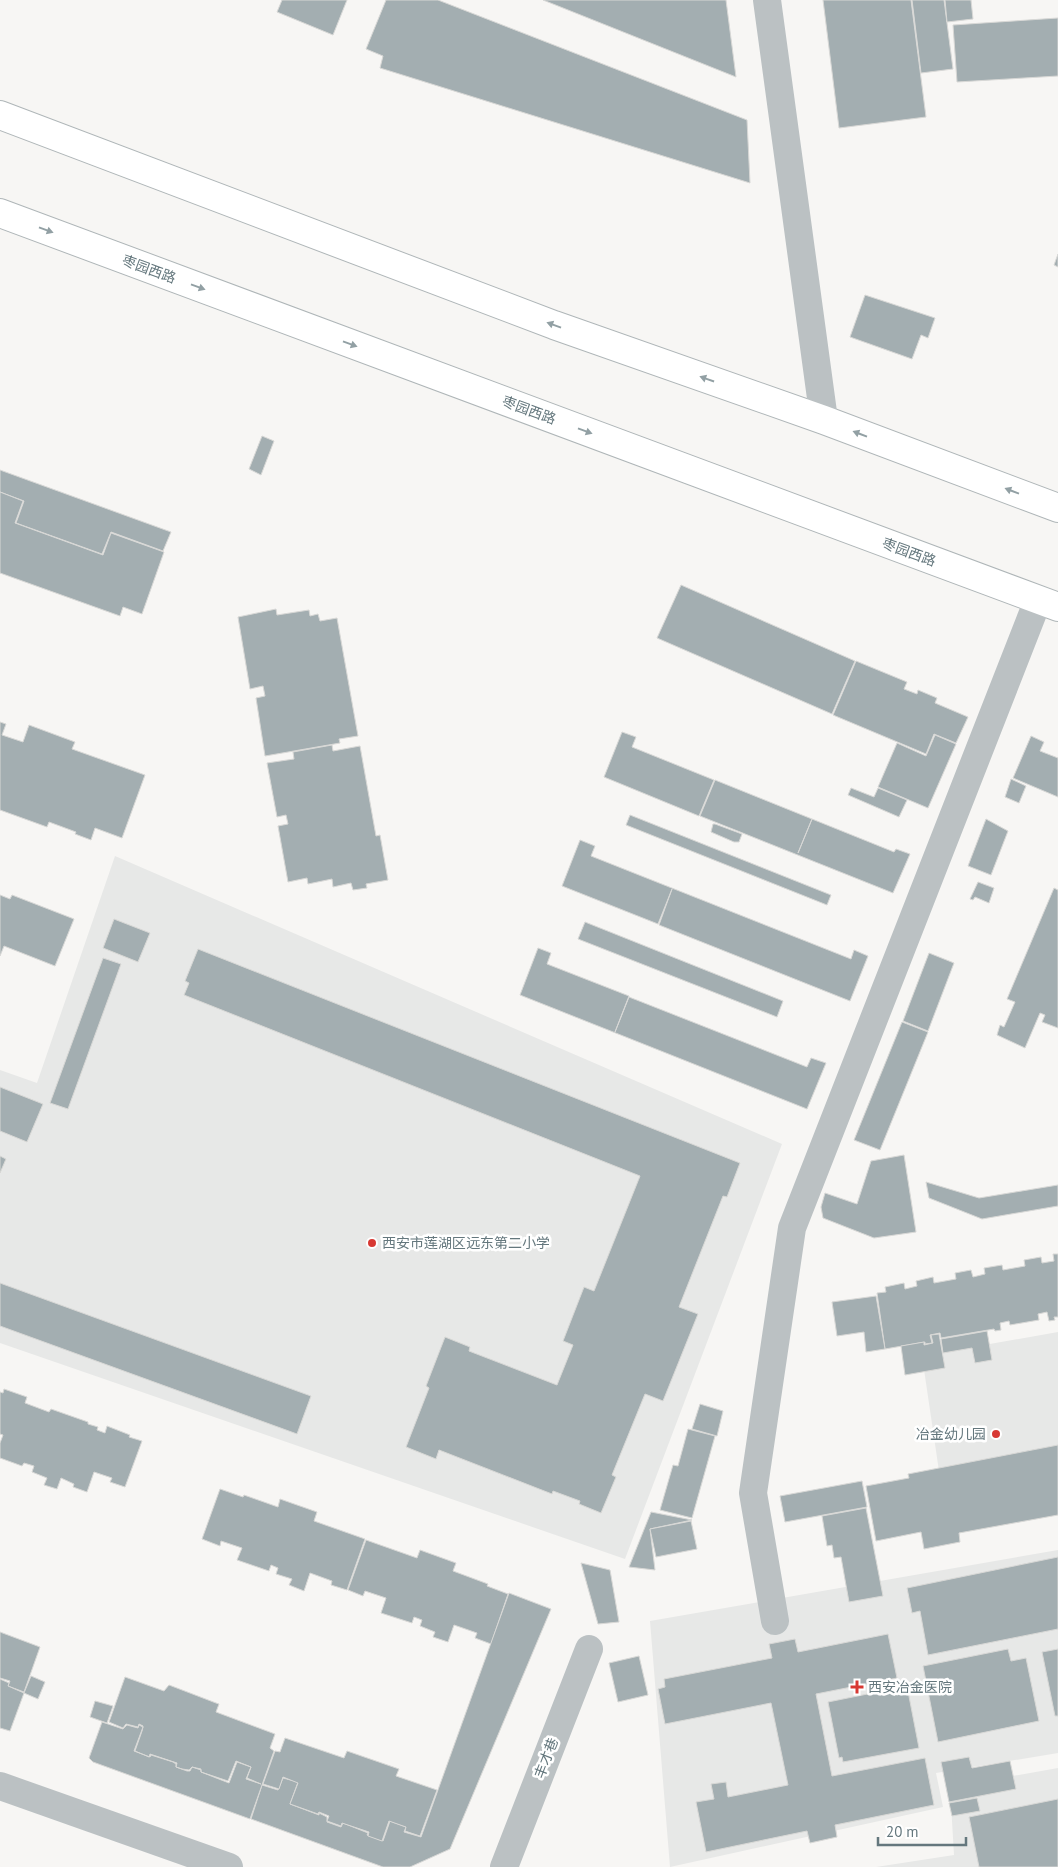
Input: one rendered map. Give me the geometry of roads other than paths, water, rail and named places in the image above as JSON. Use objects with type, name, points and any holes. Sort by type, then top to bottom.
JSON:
[{"type":"main road","points":[[0,114],[554,326],[824,420],[1058,508]]},
{"type":"main road","name":"枣园西路","points":[[0,213],[1048,604]]},
{"type":"street","points":[[767,0],[824,420]]},
{"type":"street","points":[[776,1621],[753,1493],[792,1228],[1048,604]]},
{"type":"street","name":"丰才巷","points":[[504,1867],[589,1650]]},
{"type":"street","points":[[0,1786],[228,1867]]},
{"type":"place","name":"西安市莲湖区远东第二小学","points":[[372,1243]]},
{"type":"place","name":"冶金幼儿园","points":[[996,1434]]},
{"type":"place","name":"西安冶金医院","points":[[857,1687]]}]
